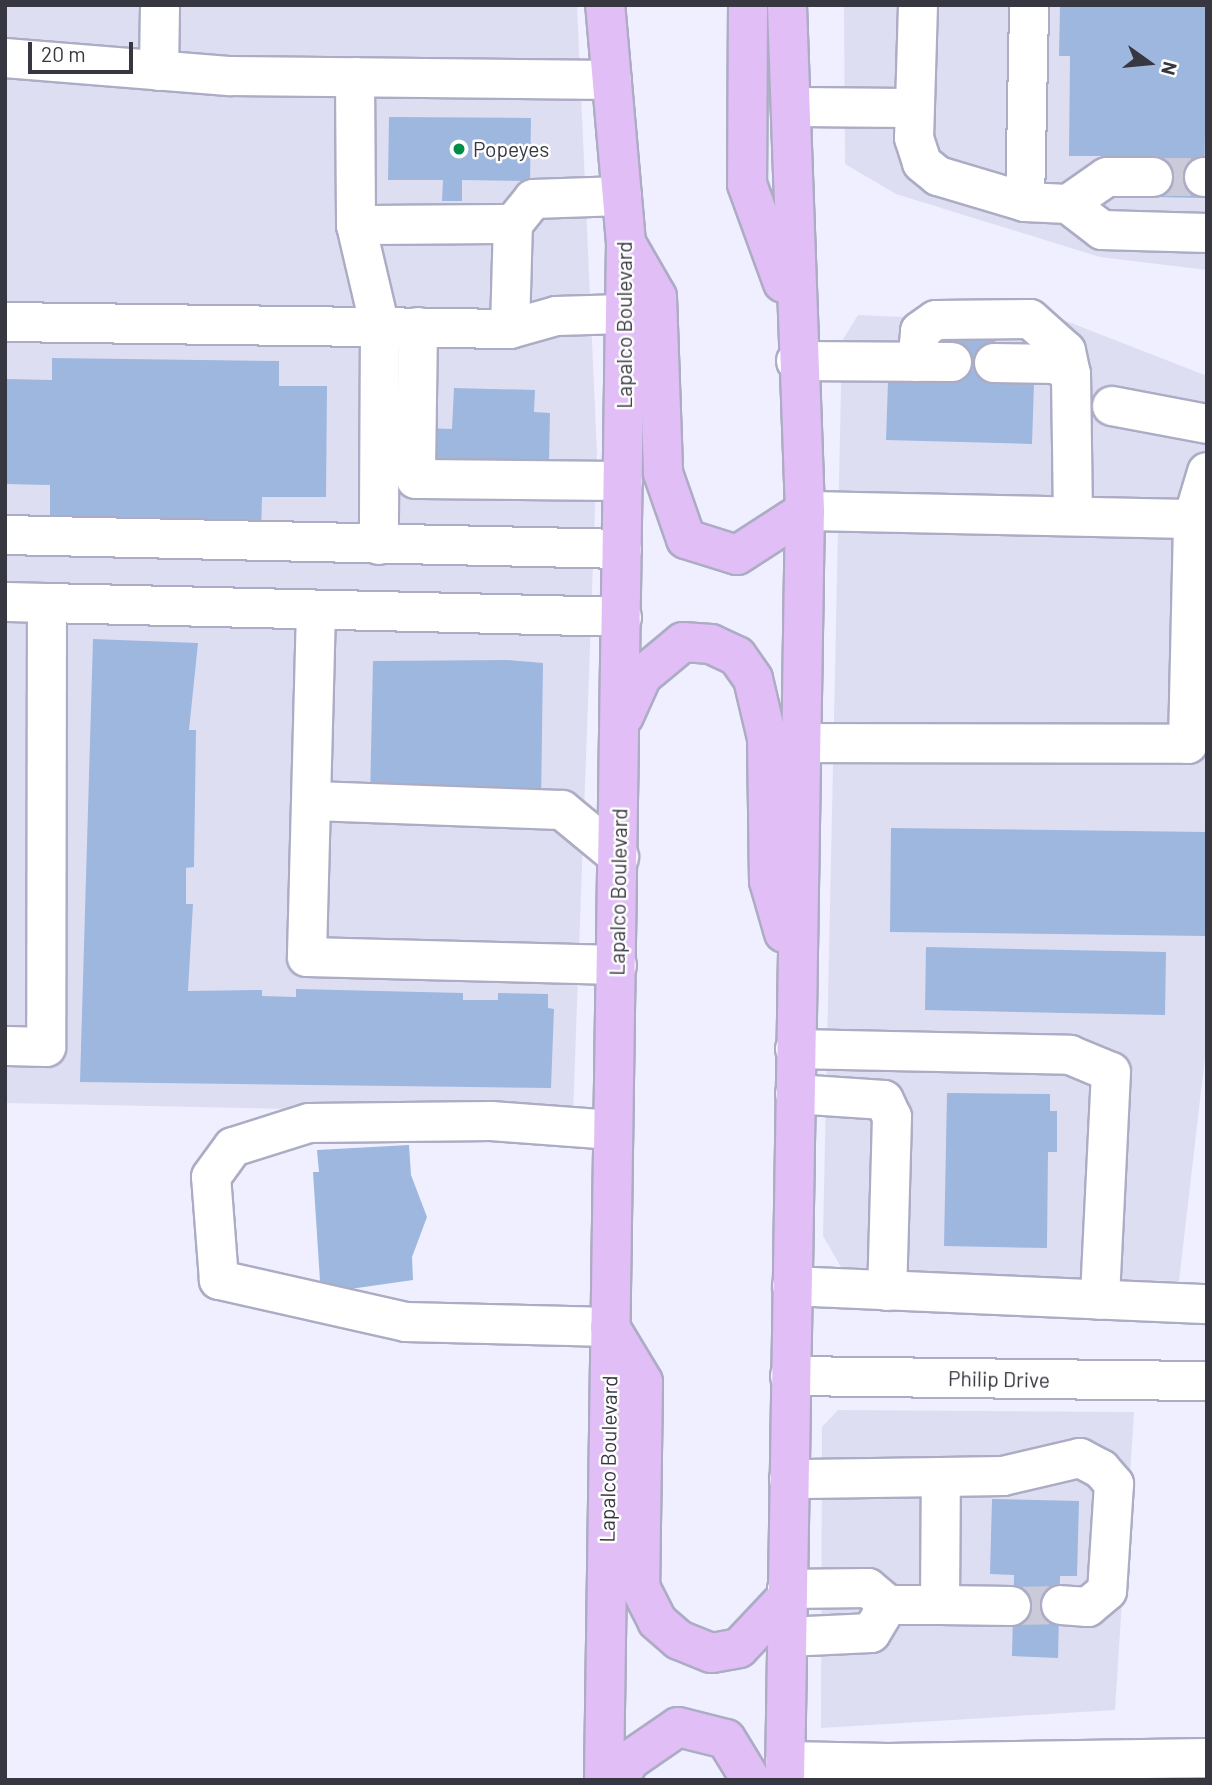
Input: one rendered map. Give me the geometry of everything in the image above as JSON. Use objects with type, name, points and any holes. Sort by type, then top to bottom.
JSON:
[{"type":"main road","name":"Lapalco Boulevard","points":[[604,1780],[626,243],[605,5]]},
{"type":"main road","points":[[748,5],[747,184],[793,312]]},
{"type":"main road","points":[[785,1770],[798,743],[805,511],[793,312],[792,96],[787,5]]},
{"type":"main road","points":[[792,96],[815,5]]},
{"type":"main road","points":[[626,243],[657,297],[663,472],[686,538],[737,555],[805,511]]},
{"type":"main road","points":[[621,725],[642,676],[682,642],[711,644],[737,656],[752,679],[767,738],[769,881],[796,972]]},
{"type":"main road","points":[[610,1327],[643,1382],[640,1587],[657,1621],[679,1640],[712,1653],[739,1648],[787,1593]]},
{"type":"main road","points":[[618,1780],[630,1760],[678,1727],[726,1739],[751,1780]]},
{"type":"street","points":[[159,71],[160,5]]},
{"type":"street","points":[[918,5],[914,108],[922,163],[939,176],[1025,202],[1069,204],[1102,230],[1207,233]]},
{"type":"street","points":[[1025,202],[1029,5]]},
{"type":"street","points":[[5,58],[159,71],[355,77],[612,80]]},
{"type":"street","points":[[355,77],[356,225],[380,327],[398,479]]},
{"type":"street","points":[[792,96],[914,108]]},
{"type":"street","points":[[1069,204],[1107,177],[1153,177]]},
{"type":"street","points":[[510,329],[513,224],[533,199],[622,196]]},
{"type":"street","points":[[356,225],[513,224]]},
{"type":"street","points":[[5,322],[510,329],[556,316],[624,314]]},
{"type":"street","points":[[796,361],[934,362],[920,331],[936,320],[1030,319],[1066,351],[1071,374],[1073,516]]},
{"type":"street","points":[[379,545],[398,479],[418,327]]},
{"type":"street","points":[[994,363],[1056,364],[1071,374]]},
{"type":"street","points":[[1112,406],[1207,424]]},
{"type":"street","points":[[798,743],[1188,744],[1193,519],[1207,472]]},
{"type":"street","points":[[398,479],[623,481]]},
{"type":"street","points":[[805,511],[1193,519]]},
{"type":"street","points":[[5,535],[622,549]]},
{"type":"street","points":[[5,602],[622,617]]},
{"type":"street","points":[[5,1046],[46,1046],[47,603]]},
{"type":"street","points":[[316,610],[307,957],[617,965]]},
{"type":"street","points":[[312,801],[562,810],[619,857]]},
{"type":"street","points":[[795,1049],[1070,1055],[1111,1072],[1100,1300]]},
{"type":"street","points":[[795,1094],[884,1100],[892,1117],[887,1291]]},
{"type":"street","points":[[610,1327],[406,1322],[219,1280],[211,1177],[233,1147],[309,1123],[491,1121],[614,1130]]},
{"type":"street","points":[[792,1286],[1207,1304]]},
{"type":"street","name":"Philip Drive","points":[[790,1376],[1207,1381]]},
{"type":"street","points":[[789,1479],[1003,1476],[1080,1458],[1101,1469],[1114,1484],[1107,1591],[1088,1606],[1061,1605]]},
{"type":"street","points":[[940,1605],[941,1477]]},
{"type":"street","points":[[787,1593],[868,1588],[888,1605],[1012,1606]]},
{"type":"street","points":[[787,1637],[871,1633],[888,1605]]},
{"type":"street","points":[[785,1770],[888,1771],[1207,1758]]},
{"type":"shaded area","points":[[5,5],[577,5],[597,453],[573,1115],[5,1103]]},
{"type":"shaded area","points":[[844,5],[1207,5],[1207,270],[1100,257],[896,194],[845,164]]},
{"type":"shaded area","points":[[939,309],[1061,319],[1207,376],[1207,1040],[1179,1281],[845,1274],[823,1236],[842,341],[858,315],[904,317]]},
{"type":"shaded area","points":[[838,1410],[1134,1412],[1115,1710],[821,1728],[822,1427]]},
{"type":"building","points":[[1060,5],[1207,5],[1204,198],[1153,197],[1153,156],[1069,156],[1070,56],[1059,56]]},
{"type":"building","name":"Popeyes","points":[[389,117],[531,118],[530,181],[462,180],[462,201],[442,201],[443,180],[388,180]]},
{"type":"building","points":[[953,321],[996,323],[994,383],[1034,384],[1032,444],[886,440],[888,381],[951,383]]},
{"type":"building","points":[[52,358],[279,361],[279,386],[327,386],[326,497],[262,497],[261,532],[50,529],[50,485],[5,484],[5,379],[52,380]]},
{"type":"building","points":[[454,388],[535,390],[534,412],[550,413],[549,461],[424,458],[425,428],[452,429]]},
{"type":"building","points":[[93,639],[198,643],[189,730],[196,730],[194,867],[186,868],[186,904],[193,904],[188,991],[262,990],[262,996],[296,997],[296,989],[463,993],[463,1000],[498,1000],[498,993],[548,994],[548,1008],[554,1009],[551,1088],[80,1082]]},
{"type":"building","points":[[507,660],[543,663],[541,802],[370,799],[373,661]]},
{"type":"building","points":[[891,828],[1207,832],[1207,936],[890,932]]},
{"type":"building","points":[[926,947],[1166,952],[1165,1015],[925,1010]]},
{"type":"building","points":[[947,1093],[1050,1094],[1050,1111],[1057,1111],[1057,1152],[1048,1152],[1047,1248],[944,1246]]},
{"type":"building","points":[[409,1145],[411,1175],[427,1217],[412,1257],[413,1280],[350,1289],[320,1281],[313,1172],[319,1172],[317,1150]]},
{"type":"building","points":[[992,1499],[1079,1501],[1077,1576],[1060,1576],[1058,1658],[1012,1656],[1014,1575],[990,1574]]},
{"type":"tunnel","points":[[1153,177],[1204,177]]},
{"type":"tunnel","points":[[1011,1606],[1061,1605]]},
{"type":"place","name":"Popeyes","points":[[459,149]]}]
